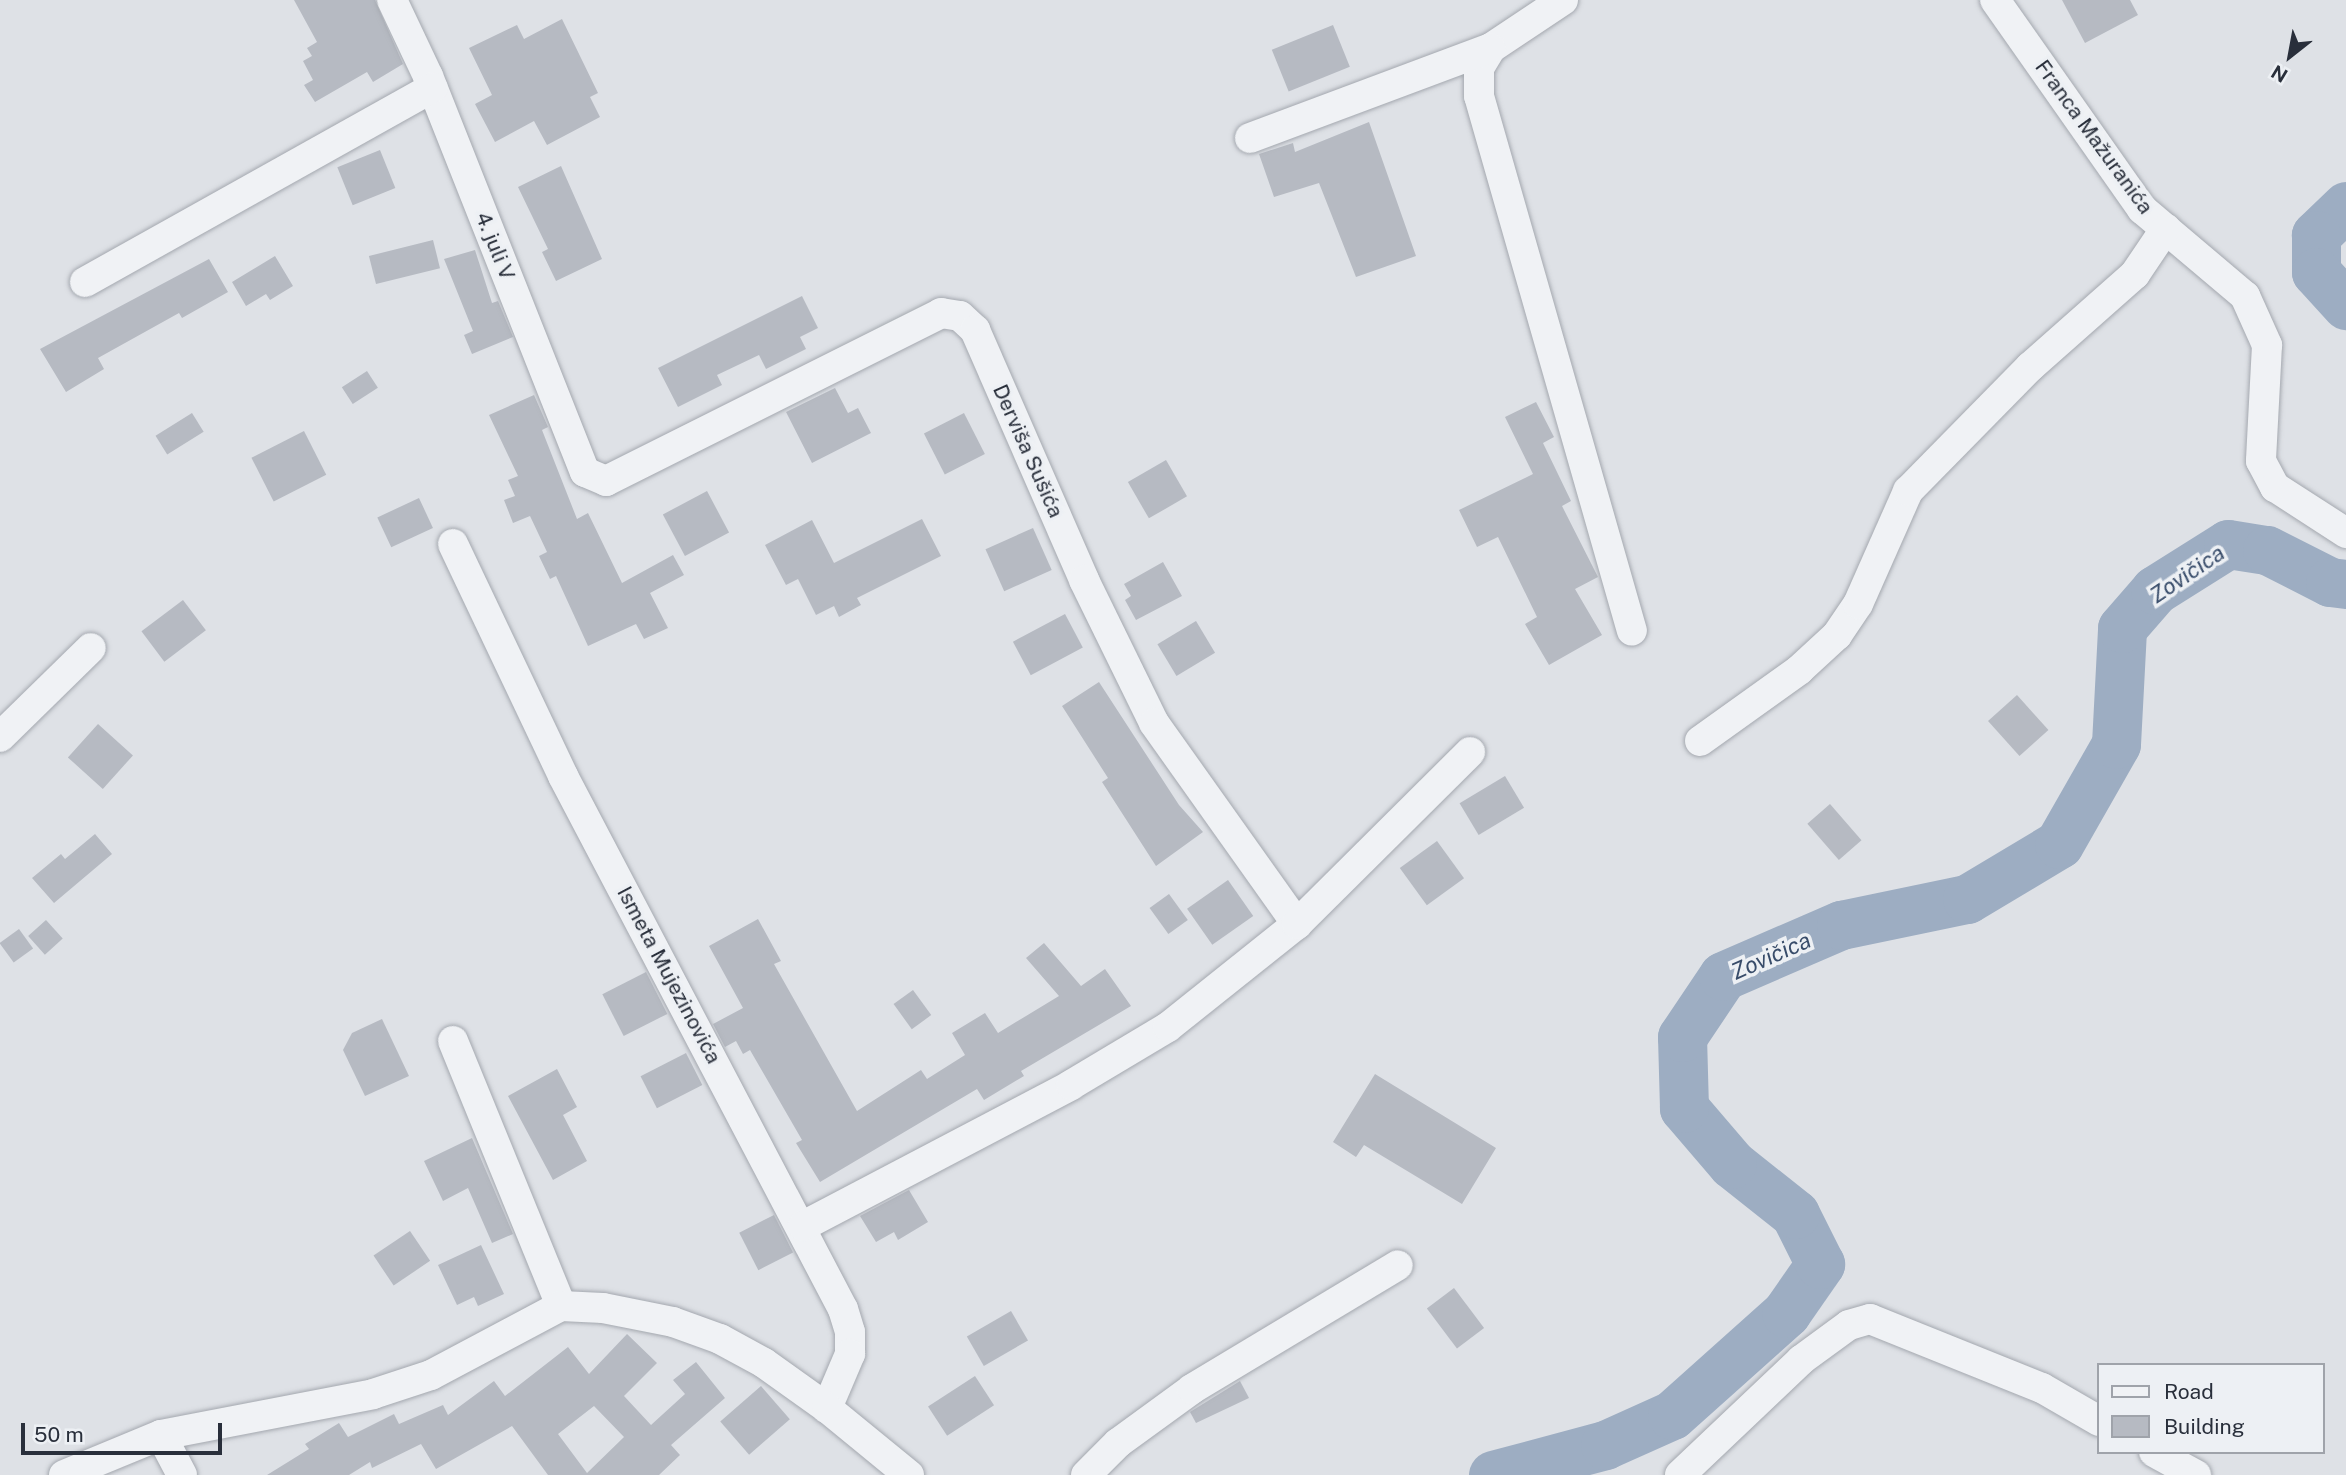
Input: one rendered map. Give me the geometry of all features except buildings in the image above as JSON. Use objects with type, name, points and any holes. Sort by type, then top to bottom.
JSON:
[{"type":"street","name":"4. juli V","points":[[392,0],[432,88],[585,472],[607,481]]},
{"type":"street","points":[[1250,138],[1491,48],[1563,0]]},
{"type":"street","name":"Franca Mažuranića","points":[[1995,0],[2142,209],[2245,296],[2267,345],[2261,461],[2275,487],[2346,533]]},
{"type":"street","points":[[1491,48],[1479,68],[1479,96],[1632,631]]},
{"type":"street","points":[[85,282],[432,88]]},
{"type":"street","points":[[1700,741],[1799,670],[1837,635],[1858,604],[1908,491],[2030,367],[2135,274],[2166,228]]},
{"type":"street","name":"Derviša Sušića","points":[[607,481],[941,313],[960,316],[975,330],[1084,580],[1154,723],[1297,924]]},
{"type":"street","name":"Ismeta Mujezinovića","points":[[453,544],[563,776],[803,1226],[850,1332],[850,1354],[827,1408]]},
{"type":"street","points":[[0,737],[92,648]]},
{"type":"street","points":[[803,1226],[1070,1085],[1168,1027],[1297,924],[1470,752]]},
{"type":"street","points":[[453,1041],[561,1306]]},
{"type":"street","points":[[1086,1475],[1118,1443],[1192,1389],[1398,1265]]},
{"type":"street","points":[[64,1475],[161,1435],[373,1394],[419,1379],[561,1306],[603,1308],[673,1322],[720,1339],[764,1363],[827,1408],[909,1475]]},
{"type":"street","points":[[1679,1475],[1801,1360],[1849,1325],[1870,1319],[2042,1388],[2098,1420]]},
{"type":"street","points":[[161,1435],[182,1475]]},
{"type":"street","points":[[2158,1454],[2196,1475]]},
{"type":"waterway","name":"Zovičica","points":[[2346,206],[2316,235],[2316,272],[2346,305]]},
{"type":"waterway","name":"Zovičica","points":[[1493,1475],[1605,1445],[1672,1415],[1786,1313],[1820,1264],[1795,1214],[1732,1164],[1684,1108],[1682,1037],[1723,976],[1841,925],[1967,899],[2059,844],[2116,744],[2122,628],[2155,590],[2228,544],[2267,550],[2330,582],[2346,584]]}]
